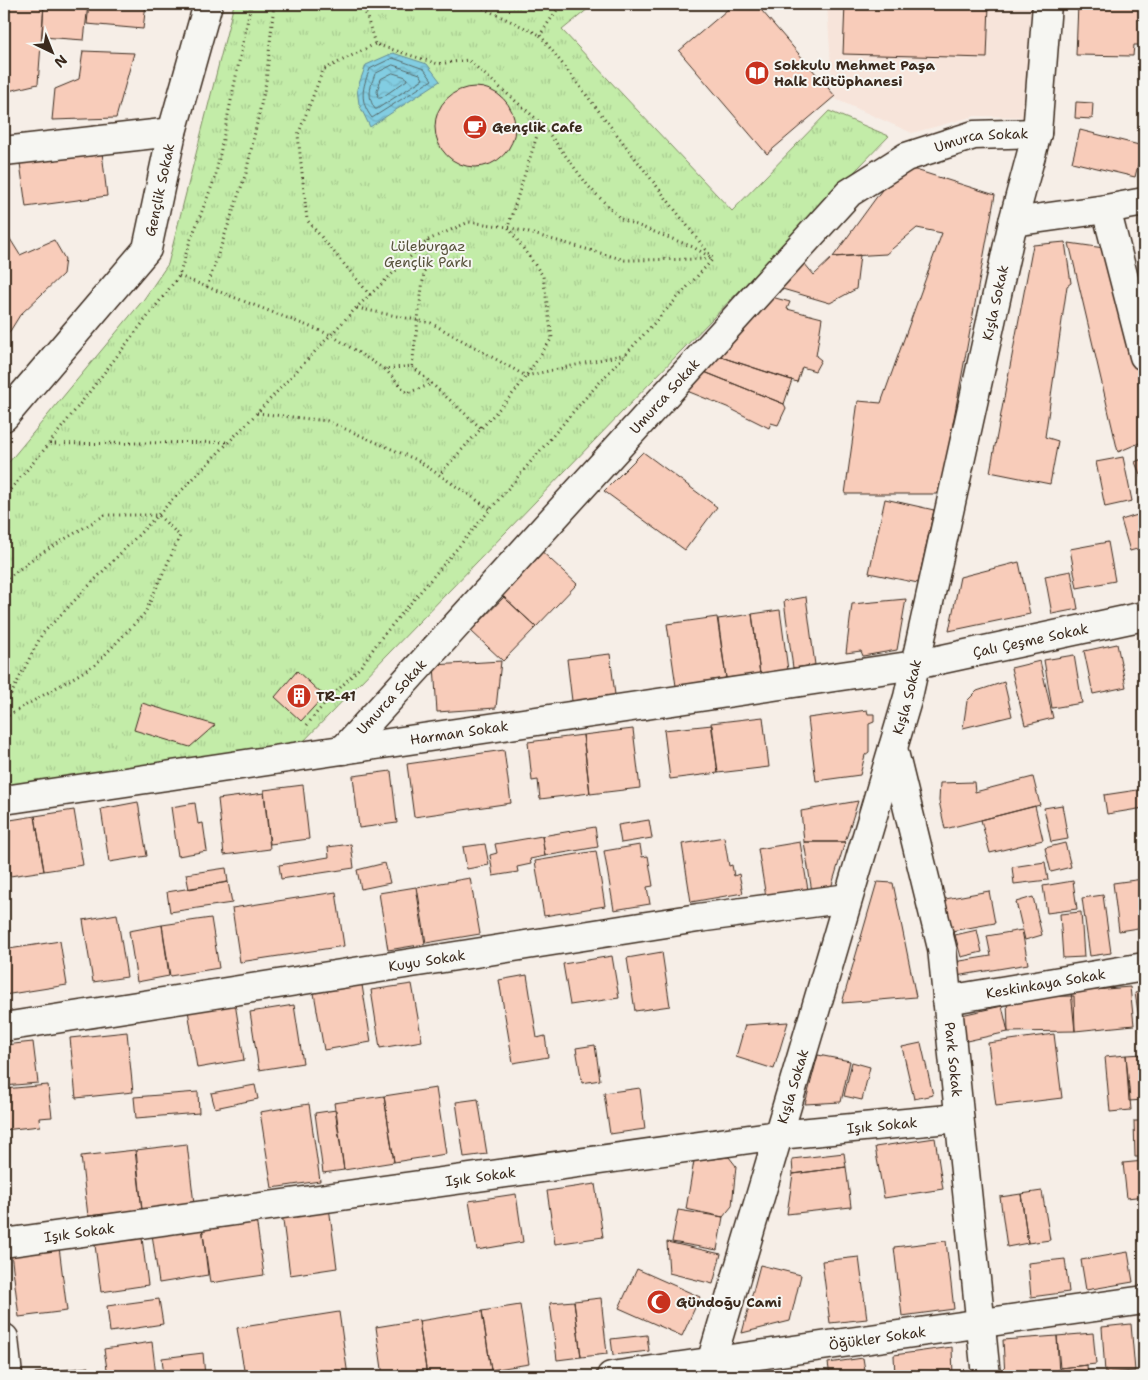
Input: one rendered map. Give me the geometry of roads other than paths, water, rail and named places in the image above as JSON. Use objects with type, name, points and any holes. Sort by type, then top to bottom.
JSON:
[{"type":"street","name":"Gençlik Sokak","points":[[4,417],[147,249],[172,132],[208,4]]},
{"type":"street","name":"Kışla Sokak","points":[[709,1369],[908,696],[1013,222],[1037,134],[1047,4]]},
{"type":"street","points":[[4,151],[172,132]]},
{"type":"street","name":"Umurca Sokak","points":[[343,750],[850,193],[906,157],[974,135],[1037,134]]},
{"type":"street","points":[[1013,222],[1144,202]]},
{"type":"street","points":[[1106,209],[1144,356]]},
{"type":"street","name":"Çalı Çeşme Sokak","points":[[915,666],[1144,616]]},
{"type":"street","name":"Harman Sokak","points":[[4,800],[915,666]]},
{"type":"street","name":"Park Sokak","points":[[893,746],[942,948],[986,1376]]},
{"type":"street","name":"Kuyu Sokak","points":[[4,1027],[698,918],[848,898]]},
{"type":"street","name":"Keskinkaya Sokak","points":[[947,1000],[1144,967]]},
{"type":"street","name":"Işık Sokak","points":[[4,1243],[778,1135],[959,1118]]},
{"type":"street","name":"Öğükler Sokak","points":[[611,1376],[709,1369],[981,1324],[1144,1300]]},
{"type":"street","points":[[4,1338],[8,1376]]},
{"type":"water","points":[[393,53],[427,64],[440,81],[370,127],[359,104],[357,89],[366,65]]},
{"type":"place","name":"Sokkulu Mehmet Paşa Halk Kütüphanesi","points":[[757,73]]},
{"type":"place","name":"Gençlik Cafe","points":[[475,127]]},
{"type":"place","name":"TR-41","points":[[299,696]]},
{"type":"place","name":"Gündoğu Cami","points":[[659,1302]]},
{"type":"park label","name":"Lüleburgaz Gençlik Parkı","points":[[428,254]]}]
